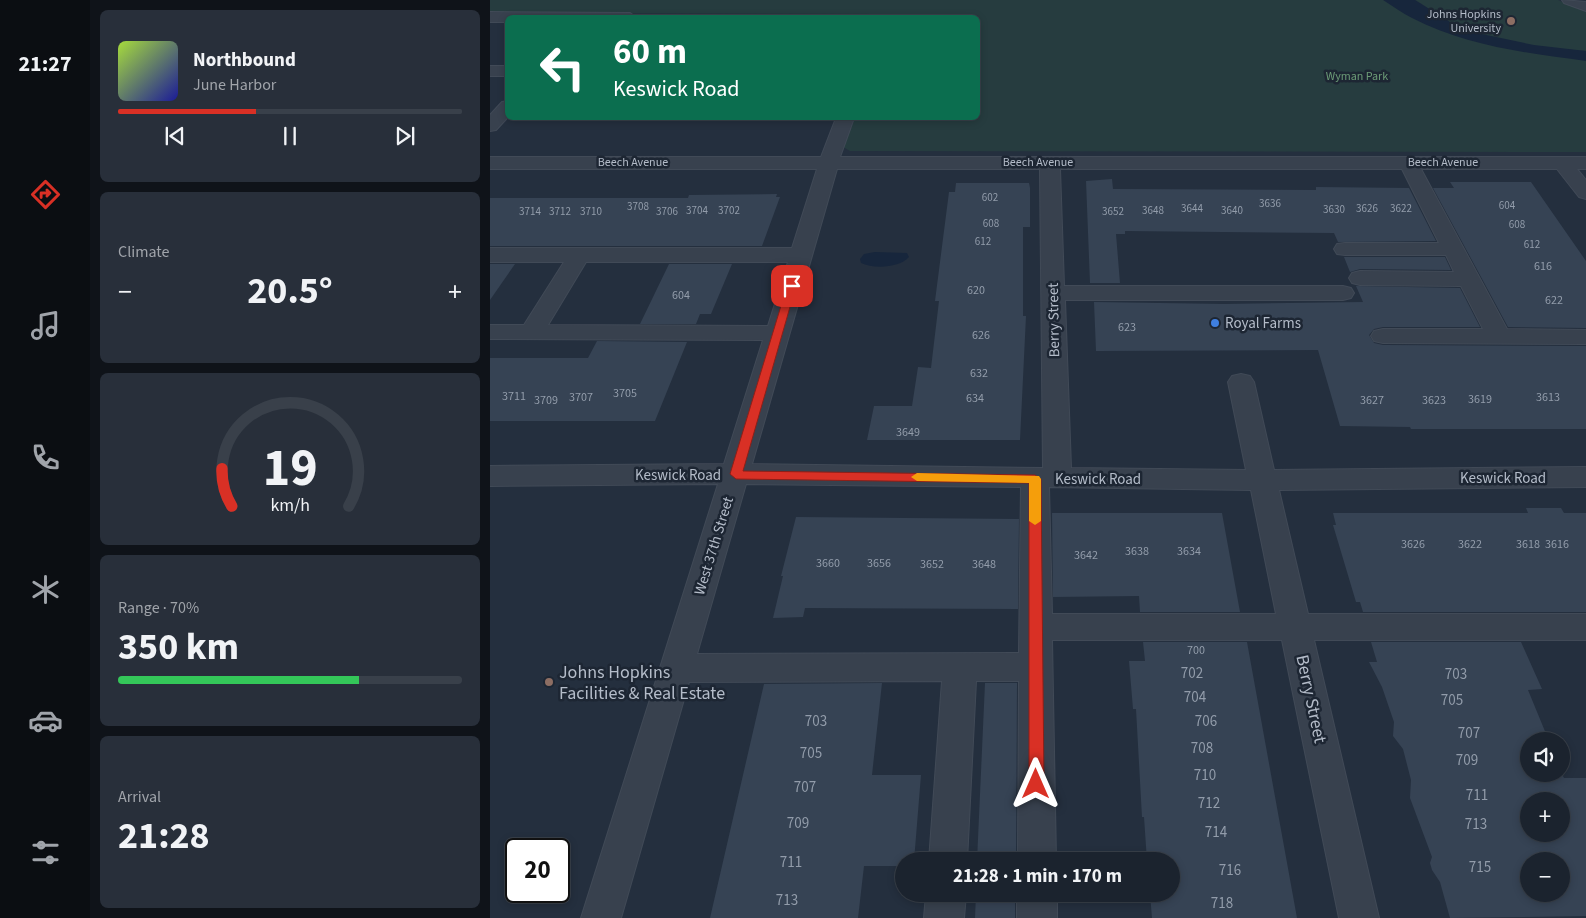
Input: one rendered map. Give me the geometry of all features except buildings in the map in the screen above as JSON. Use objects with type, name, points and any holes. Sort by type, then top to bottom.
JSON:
[{"type":"street","points":[[1568,0],[1586,8]]},
{"type":"street","points":[[490,17],[505,17]]},
{"type":"street","points":[[490,71],[505,71]]},
{"type":"street","points":[[490,126],[505,97]]},
{"type":"street","name":"West 37th Street","points":[[601,918],[829,162],[844,120]]},
{"type":"street","name":"Berry Street","points":[[1037,852],[1036,627],[1046,479],[1053,293],[1050,162]]},
{"type":"street","points":[[1408,162],[1500,337]]},
{"type":"street","name":"Beech Avenue","points":[[490,163],[1586,163]]},
{"type":"street","points":[[1563,163],[1586,194]]},
{"type":"street","points":[[1345,249],[1454,249]]},
{"type":"street","points":[[490,255],[801,255]]},
{"type":"street","points":[[532,332],[579,256]]},
{"type":"street","points":[[1053,293],[1351,286],[1469,279]]},
{"type":"street","points":[[490,332],[778,332]]},
{"type":"street","points":[[1383,336],[1586,337]]},
{"type":"street","name":"Berry Street","points":[[1241,382],[1360,918]]},
{"type":"street","name":"Keswick Road","points":[[490,476],[736,474],[1263,480],[1586,477]]},
{"type":"street","points":[[1036,627],[1586,627]]},
{"type":"street","points":[[949,852],[960,667]]},
{"type":"street","points":[[677,668],[1036,667]]},
{"type":"street","points":[[944,918],[945,902]]},
{"type":"street","points":[[1037,902],[1037,918]]},
{"type":"green space","name":"Wyman Park","points":[[490,0],[1396,0],[1457,30],[1586,55],[1586,152],[850,151],[843,147],[854,120],[980,120],[980,15],[490,13]]},
{"type":"green space","name":"Johns Hopkins University","points":[[1415,0],[1558,0],[1586,12],[1586,51],[1534,46],[1499,40],[1466,30],[1451,23]]},
{"type":"water","points":[[1383,0],[1415,0],[1450,22],[1477,33],[1534,45],[1586,51],[1586,61],[1542,55],[1475,42],[1433,28],[1412,18]]},
{"type":"water","points":[[875,252],[907,253],[909,257],[905,261],[893,265],[879,267],[861,263],[860,259],[864,254]]},
{"type":"slow traffic","points":[[917,477],[1035,479],[1035,521]]},
{"type":"place","name":"Johns Hopkins University","points":[[1511,21]]},
{"type":"place","name":"Royal Farms","points":[[1215,323]]},
{"type":"place","name":"Johns Hopkins Facilities & Real Estate","points":[[549,682]]},
{"type":"route","points":[[792,286],[736,474],[1035,479],[1036,784]]}]
